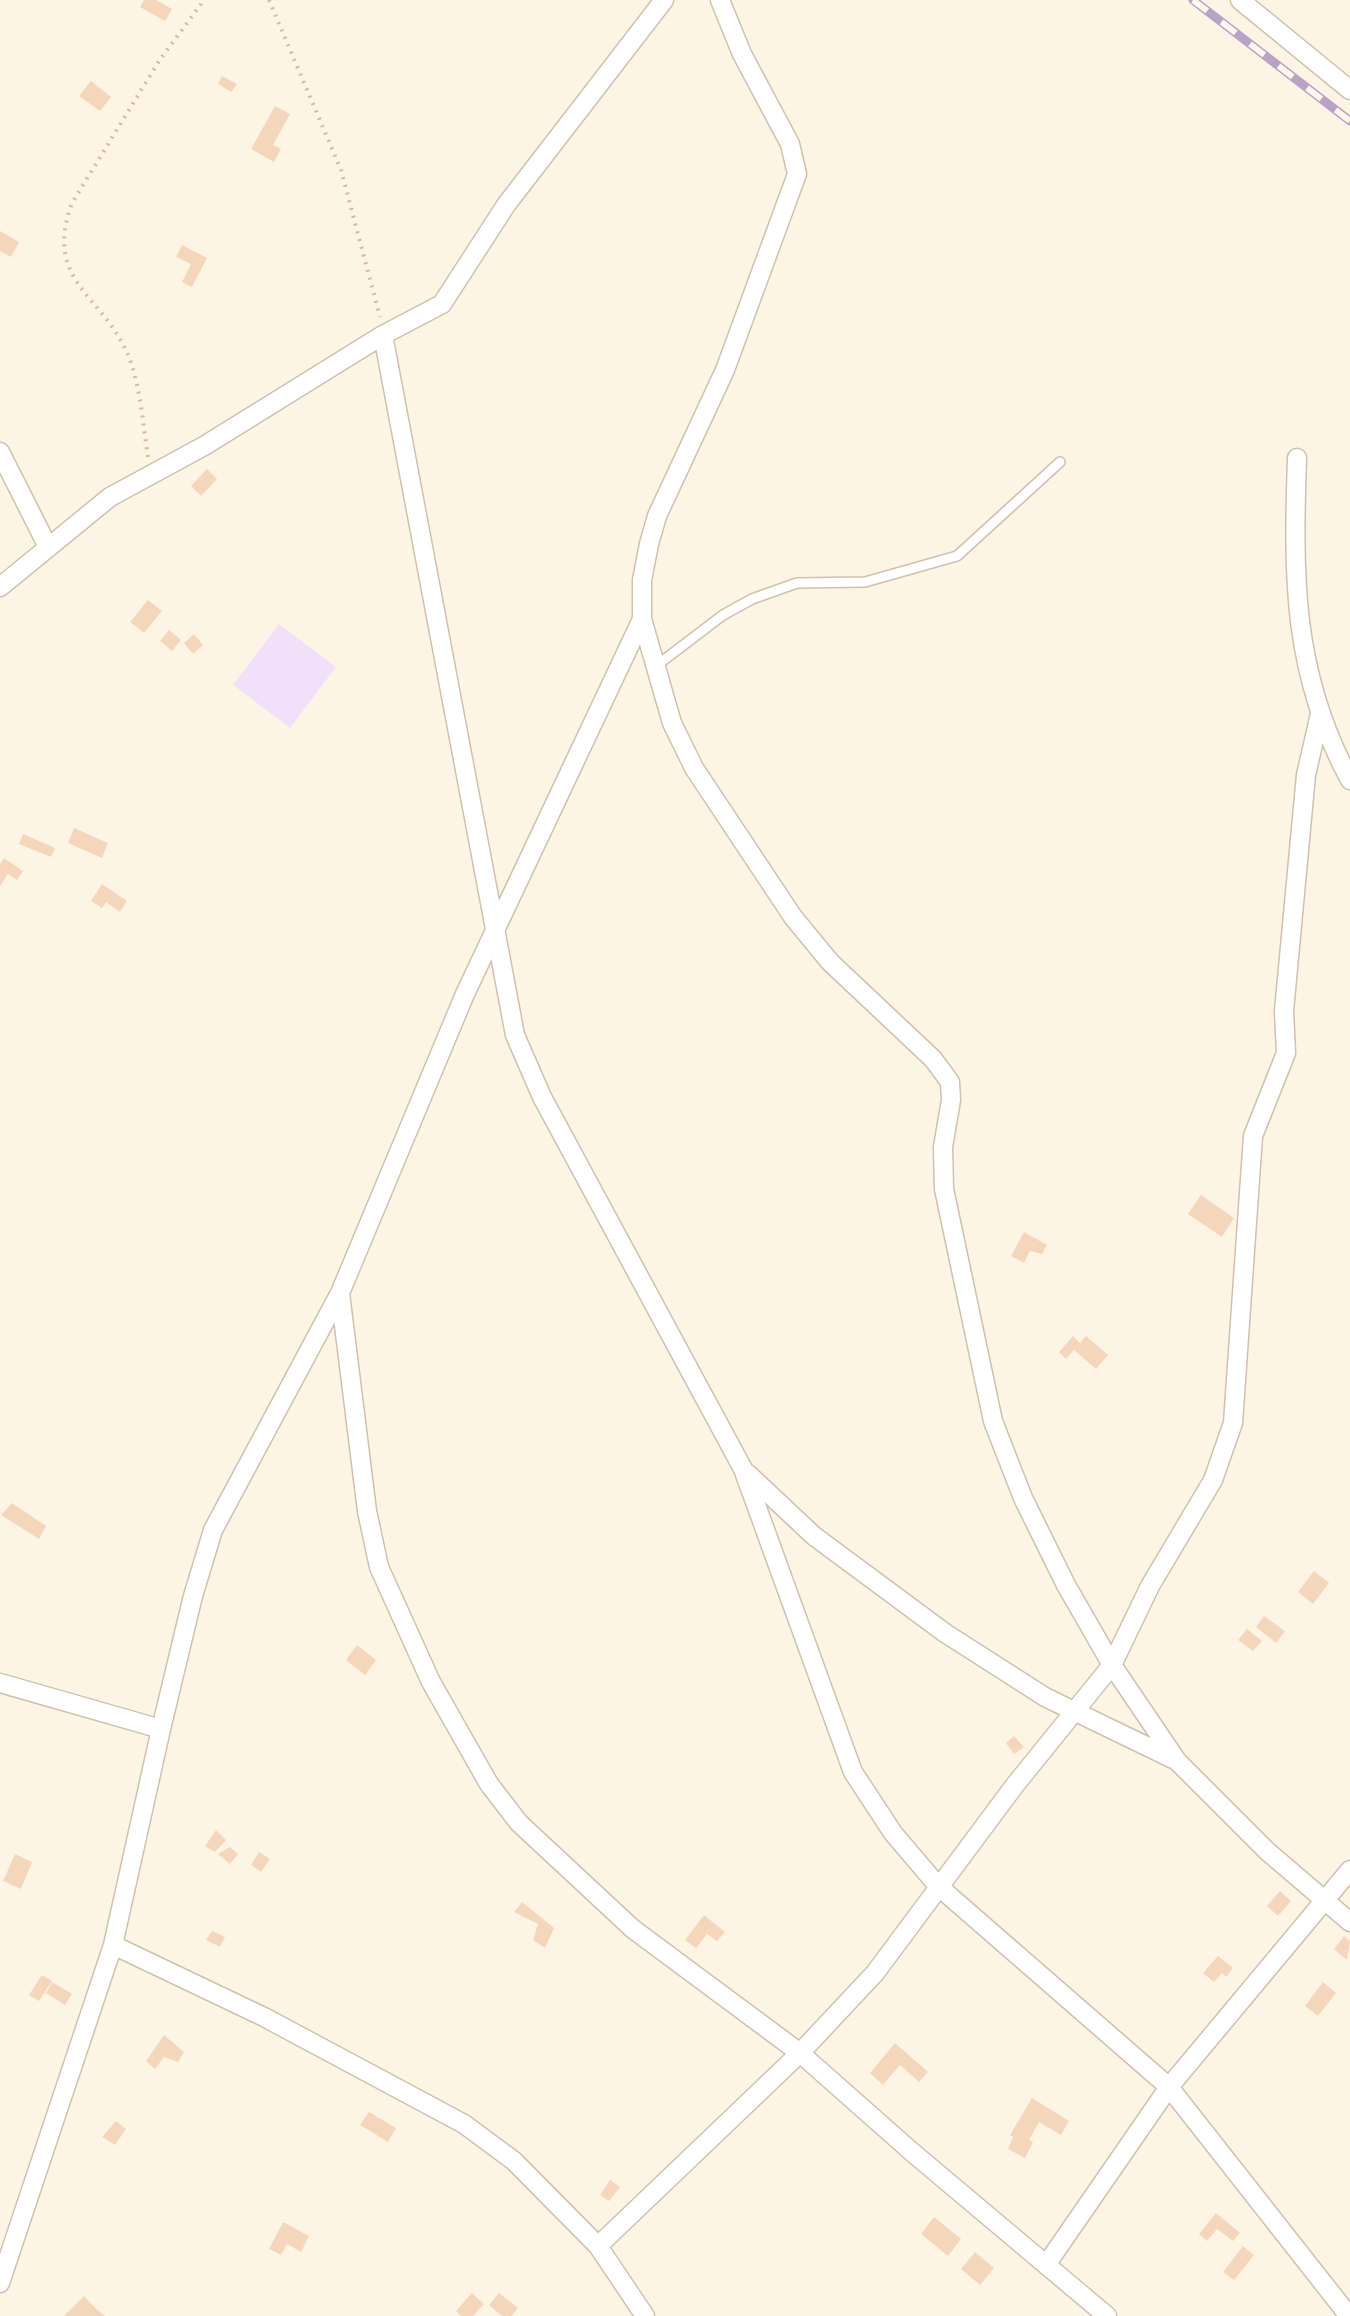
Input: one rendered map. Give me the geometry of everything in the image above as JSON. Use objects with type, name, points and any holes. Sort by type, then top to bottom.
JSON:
[{"type":"street","points":[[0,587],[110,497],[320,377],[383,335],[433,310],[449,297],[506,205],[664,0]]},
{"type":"street","points":[[720,0],[742,54],[790,144],[797,174],[725,370],[657,516],[642,580],[642,619],[672,723],[694,768],[793,917],[830,962],[933,1059],[950,1082],[951,1100],[943,1147],[944,1189],[993,1421],[1023,1498],[1066,1585],[1112,1665],[1177,1761],[1324,1903],[1350,1922]]},
{"type":"street","points":[[1240,0],[1350,90]]},
{"type":"street","points":[[383,335],[496,926],[507,1001],[520,1052],[624,1252],[743,1469],[853,1772],[893,1833],[938,1886],[1169,2087],[1349,2316]]},
{"type":"street","points":[[0,452],[48,547]]},
{"type":"street","points":[[1297,458],[1293,564],[1298,618],[1320,714],[1350,780]]},
{"type":"street","points":[[0,2283],[113,1945],[193,1596],[213,1530],[340,1293],[496,926],[642,619]]},
{"type":"street","points":[[598,2246],[800,2053],[875,1973],[938,1886],[1112,1665],[1150,1586],[1213,1480],[1233,1423],[1253,1136],[1286,1053],[1284,1011],[1306,775],[1320,714]]},
{"type":"street","points":[[340,1293],[367,1511],[379,1567],[431,1682],[465,1746],[519,1823],[594,1895],[703,1984],[800,2053],[1107,2316]]},
{"type":"street","points":[[743,1469],[814,1536],[888,1593],[1045,1697],[1177,1761]]},
{"type":"street","points":[[0,1683],[161,1729]]},
{"type":"street","points":[[1046,2265],[1169,2087],[1350,1870]]},
{"type":"street","points":[[113,1945],[264,2017],[464,2124],[514,2161],[598,2246],[645,2316]]},
{"type":"lane","points":[[656,666],[723,615],[767,593],[797,583],[865,582],[957,556],[1060,462]]},
{"type":"path","points":[[151,475],[130,360],[120,339],[69,271],[62,245],[63,226],[72,203],[127,113],[204,0]]},
{"type":"path","points":[[269,0],[341,170],[371,271],[383,335]]},
{"type":"shaded area","points":[[279,624],[336,667],[290,728],[233,685]]},
{"type":"building","points":[[144,0],[156,0],[172,9],[165,21],[140,7]]},
{"type":"building","points":[[222,76],[237,84],[231,92],[218,84]]},
{"type":"building","points":[[91,81],[111,97],[100,111],[79,96]]},
{"type":"building","points":[[275,106],[290,114],[273,145],[281,149],[274,162],[251,149]]},
{"type":"building","points":[[0,231],[19,242],[11,257],[0,251]]},
{"type":"building","points":[[182,245],[207,258],[192,287],[182,282],[191,264],[176,257]]},
{"type":"building","points":[[207,469],[217,479],[201,496],[191,486]]},
{"type":"building","points":[[148,600],[162,611],[144,633],[130,622]]},
{"type":"building","points":[[169,630],[181,640],[172,651],[160,641]]},
{"type":"building","points":[[194,634],[203,645],[193,654],[184,643]]},
{"type":"building","points":[[74,828],[108,843],[102,858],[68,843]]},
{"type":"building","points":[[23,834],[55,848],[51,857],[19,844]]},
{"type":"building","points":[[4,858],[23,871],[17,880],[8,874],[0,886],[0,864]]},
{"type":"building","points":[[102,884],[127,901],[120,912],[106,902],[102,908],[91,901]]},
{"type":"building","points":[[1201,1195],[1234,1218],[1222,1237],[1188,1214]]},
{"type":"building","points":[[1024,1232],[1047,1245],[1042,1254],[1030,1251],[1024,1263],[1011,1256]]},
{"type":"building","points":[[1073,1336],[1080,1343],[1086,1336],[1108,1355],[1096,1369],[1074,1350],[1066,1359],[1059,1352]]},
{"type":"building","points":[[12,1503],[46,1526],[39,1539],[1,1515]]},
{"type":"building","points":[[1314,1571],[1329,1583],[1313,1604],[1298,1592]]},
{"type":"building","points":[[1264,1616],[1285,1631],[1276,1643],[1256,1627]]},
{"type":"building","points":[[1247,1629],[1262,1641],[1253,1651],[1238,1640]]},
{"type":"building","points":[[357,1645],[376,1660],[365,1675],[346,1660]]},
{"type":"building","points":[[1014,1736],[1024,1747],[1014,1754],[1006,1743]]},
{"type":"building","points":[[216,1830],[226,1840],[215,1852],[205,1846]]},
{"type":"building","points":[[230,1847],[238,1854],[230,1864],[218,1854]]},
{"type":"building","points":[[259,1852],[270,1859],[261,1872],[251,1865]]},
{"type":"building","points":[[15,1854],[32,1862],[21,1889],[3,1881]]},
{"type":"building","points":[[1280,1891],[1291,1901],[1278,1916],[1267,1906]]},
{"type":"building","points":[[522,1902],[554,1928],[545,1948],[533,1940],[538,1924],[514,1912]]},
{"type":"building","points":[[704,1915],[725,1932],[717,1941],[707,1934],[696,1948],[685,1940]]},
{"type":"building","points":[[212,1931],[225,1937],[220,1947],[206,1940]]},
{"type":"building","points":[[1344,1936],[1350,1941],[1347,1960],[1334,1949]]},
{"type":"building","points":[[1218,1956],[1233,1968],[1226,1977],[1222,1973],[1214,1982],[1203,1973]]},
{"type":"building","points":[[42,1975],[52,1981],[39,2001],[29,1995]]},
{"type":"building","points":[[52,1982],[72,1994],[65,2005],[46,1993]]},
{"type":"building","points":[[1323,1982],[1336,1993],[1318,2016],[1305,2006]]},
{"type":"building","points":[[164,2035],[184,2052],[178,2062],[164,2057],[155,2069],[146,2061]]},
{"type":"building","points":[[895,2043],[928,2072],[919,2082],[900,2065],[883,2085],[870,2073]]},
{"type":"building","points":[[1032,2098],[1069,2121],[1061,2135],[1039,2122],[1029,2140],[1033,2142],[1025,2158],[1008,2149],[1013,2137],[1010,2135]]},
{"type":"building","points":[[369,2112],[396,2128],[388,2142],[360,2125]]},
{"type":"building","points":[[116,2121],[126,2129],[115,2145],[102,2137]]},
{"type":"building","points":[[610,2180],[620,2187],[609,2201],[600,2195]]},
{"type":"building","points":[[1216,2213],[1240,2233],[1233,2241],[1217,2229],[1207,2241],[1199,2234]]},
{"type":"building","points":[[934,2217],[961,2239],[948,2256],[921,2234]]},
{"type":"building","points":[[283,2222],[309,2236],[301,2252],[287,2244],[281,2255],[269,2249]]},
{"type":"building","points":[[1243,2246],[1254,2255],[1234,2280],[1223,2272]]},
{"type":"building","points":[[975,2252],[994,2268],[980,2285],[961,2269]]},
{"type":"building","points":[[472,2293],[484,2304],[473,2316],[461,2316],[456,2311]]},
{"type":"building","points":[[499,2293],[518,2308],[511,2316],[502,2316],[489,2305]]},
{"type":"building","points":[[84,2296],[95,2308],[105,2316],[64,2316]]},
{"type":"railway","points":[[1193,0],[1350,121]]}]
